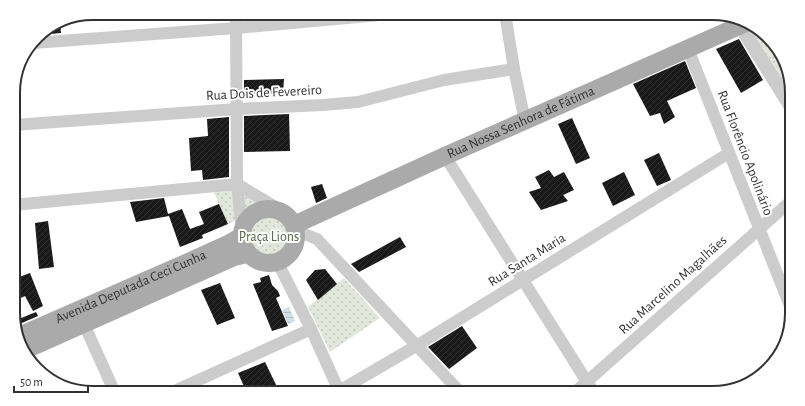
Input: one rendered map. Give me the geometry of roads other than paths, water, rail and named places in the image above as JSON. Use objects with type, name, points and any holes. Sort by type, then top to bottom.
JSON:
[{"type":"main road","name":"Rua Nossa Senhora de Fátima","points":[[292,223],[311,216],[688,49],[737,25]]},
{"type":"main road","points":[[274,209],[292,223],[295,247],[291,254],[278,263],[267,264],[257,261],[248,254],[243,242],[242,234],[246,223],[253,215],[263,210],[274,209]]},
{"type":"main road","name":"Avenida Deputada Ceci Cunha","points":[[23,334],[228,244],[242,234]]},
{"type":"main road","name":"Avenida Deputada Ceci Cunha","points":[[30,348],[234,258],[248,254]]},
{"type":"street","points":[[236,20],[238,184],[242,234]]},
{"type":"street","points":[[40,42],[325,20]]},
{"type":"street","points":[[506,20],[514,70],[525,121]]},
{"type":"street","points":[[746,29],[785,97]]},
{"type":"street","name":"Rua Florêncio Apolinário","points":[[688,49],[785,294]]},
{"type":"street","name":"Rua Dois de Fevereiro","points":[[20,124],[358,102],[444,80],[514,70]]},
{"type":"street","name":"Rua Santa Maria","points":[[350,386],[729,153]]},
{"type":"street","points":[[445,156],[589,386]]},
{"type":"street","points":[[20,204],[238,184],[272,204],[292,223],[316,239]]},
{"type":"street","name":"Rua Marcelino Magalhães","points":[[582,386],[785,206]]},
{"type":"street","points":[[311,216],[306,228],[309,233],[454,386]]},
{"type":"street","points":[[278,263],[337,386]]},
{"type":"street","points":[[84,324],[112,386]]},
{"type":"street","points":[[185,386],[311,329]]},
{"type":"park label","name":"Praça Lions","points":[[269,237]]}]
